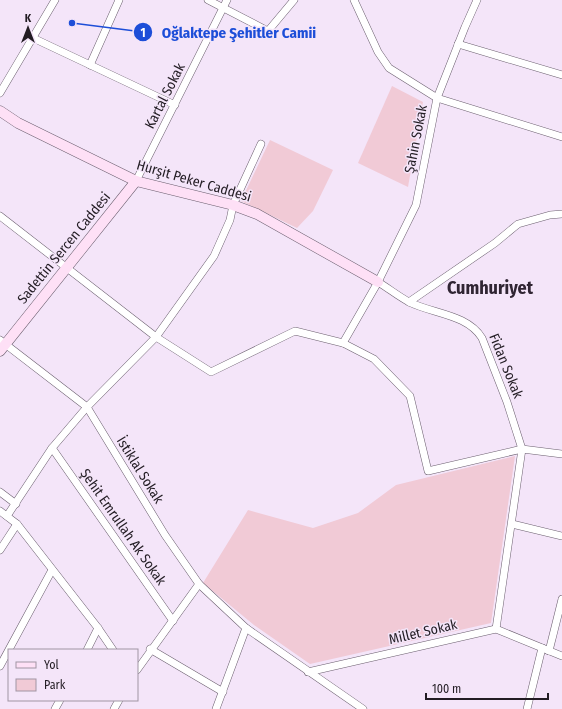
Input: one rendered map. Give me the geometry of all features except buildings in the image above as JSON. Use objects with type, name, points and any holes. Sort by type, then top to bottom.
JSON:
[{"type":"street","points":[[0,93],[55,0]]},
{"type":"street","points":[[90,65],[119,0]]},
{"type":"street","points":[[208,0],[268,31],[294,0]]},
{"type":"street","name":"Kartal Sokak","points":[[136,181],[227,0]]},
{"type":"street","points":[[354,0],[378,52],[389,68],[437,98],[562,137]]},
{"type":"street","name":"Şahin Sokak","points":[[343,342],[378,282],[416,205],[437,98],[477,0]]},
{"type":"street","points":[[33,38],[175,105]]},
{"type":"street","points":[[458,44],[562,75]]},
{"type":"street","name":"Hurşit Peker Caddesi","points":[[0,111],[18,123],[136,181],[233,205],[257,214],[378,282]]},
{"type":"street","points":[[7,516],[52,448],[87,407],[156,337],[214,256],[230,220],[233,205],[261,144]]},
{"type":"street","name":"Sadettin Sercen Caddesi","points":[[2,345],[136,181]]},
{"type":"street","points":[[409,302],[495,243],[518,224],[550,215],[562,214]]},
{"type":"street","points":[[0,216],[156,337],[211,372],[295,331],[343,342],[374,359],[410,396],[428,471],[522,449],[562,454]]},
{"type":"street","name":"Fidan Sokak","points":[[378,282],[409,302],[462,321],[476,329],[482,338],[507,402],[522,449]]},
{"type":"street","points":[[2,345],[87,407]]},
{"type":"street","name":"İstiklal Sokak","points":[[87,407],[165,535],[198,584],[246,628],[363,709]]},
{"type":"street","name":"Şehit Emrullah Ak Sokak","points":[[52,448],[174,621]]},
{"type":"street","points":[[522,449],[496,629],[562,656]]},
{"type":"street","points":[[0,492],[16,504]]},
{"type":"street","points":[[0,511],[17,524],[98,628],[112,649]]},
{"type":"street","points":[[0,550],[17,524]]},
{"type":"street","points":[[512,524],[562,536]]},
{"type":"street","points":[[9,649],[52,570]]},
{"type":"street","points":[[138,668],[150,649],[174,621],[198,584]]},
{"type":"street","points":[[549,651],[562,599]]},
{"type":"street","points":[[88,649],[98,628]]},
{"type":"street","points":[[216,709],[246,628]]},
{"type":"street","name":"Millet Sokak","points":[[308,672],[496,629]]},
{"type":"street","points":[[527,709],[542,648]]},
{"type":"street","points":[[150,649],[223,692]]},
{"type":"street","points":[[0,666],[8,651]]},
{"type":"green space","points":[[392,86],[423,102],[408,187],[358,163]]},
{"type":"green space","points":[[270,140],[333,170],[313,211],[297,228],[241,201]]},
{"type":"green space","points":[[515,456],[491,623],[310,664],[254,625],[203,583],[248,510],[313,528],[358,513],[396,485]]},
{"type":"place","name":"Oğlaktepe Şehitler Camii","points":[[72,23]]},
{"type":"district","name":"Cumhuriyet","points":[[490,288]]}]
